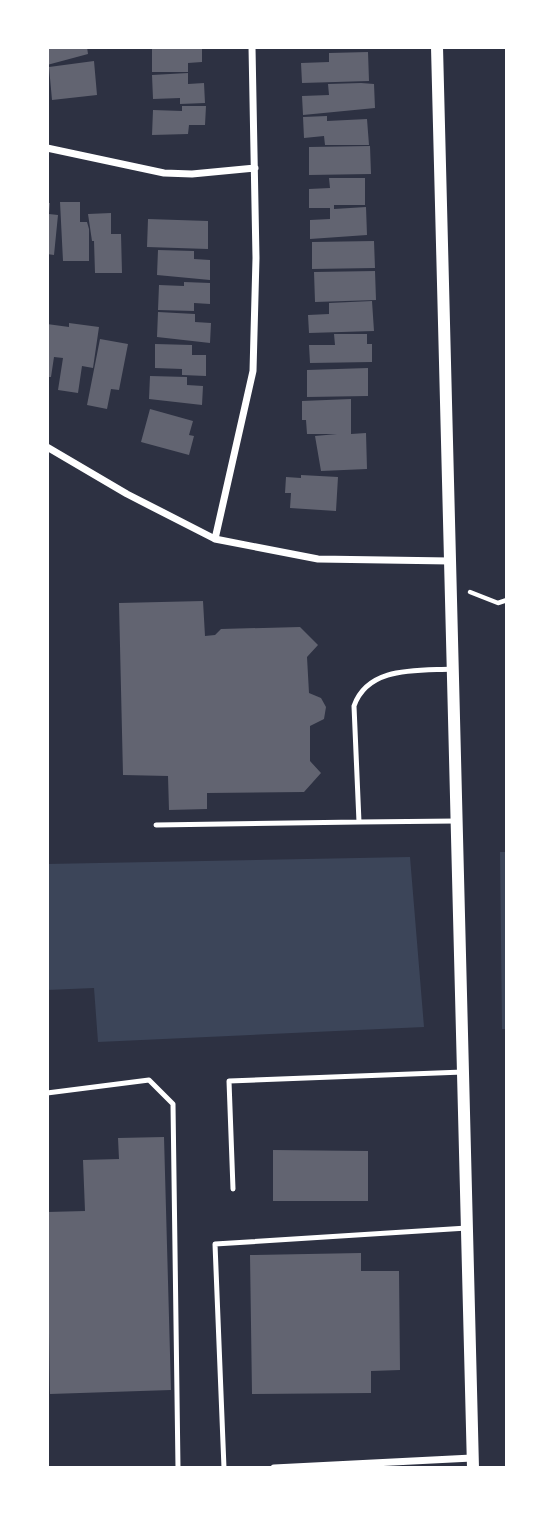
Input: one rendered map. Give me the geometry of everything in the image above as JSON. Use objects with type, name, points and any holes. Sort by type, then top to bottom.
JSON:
[{"type":"street","points":[[215,539],[253,371],[255,168],[252,47]]},
{"type":"street","points":[[274,1468],[472,1463],[437,47]]},
{"type":"street","points":[[47,148],[164,173],[192,174],[255,168]]},
{"type":"street","points":[[47,447],[127,494],[215,539],[318,559],[397,563],[450,561]]},
{"type":"lane","points":[[359,822],[354,706],[359,691],[372,681],[397,672],[452,669]]},
{"type":"lane","points":[[156,825],[456,821]]},
{"type":"lane","points":[[233,1189],[229,1080],[463,1072]]},
{"type":"lane","points":[[47,1093],[149,1080],[173,1104],[178,1468]]},
{"type":"lane","points":[[224,1468],[215,1244],[467,1227]]},
{"type":"path","points":[[470,592],[498,603],[507,600]]},
{"type":"shaded area","points":[[500,852],[507,852],[507,1029],[502,1029]]},
{"type":"shaded area","points":[[410,857],[424,1027],[98,1042],[94,988],[47,990],[47,864]]},
{"type":"building","points":[[47,47],[87,47],[88,54],[47,65]]},
{"type":"building","points":[[202,47],[202,62],[188,63],[188,72],[152,72],[152,48]]},
{"type":"building","points":[[368,52],[369,81],[302,83],[301,63],[329,62],[329,53]]},
{"type":"building","points":[[94,61],[97,95],[52,100],[49,67]]},
{"type":"building","points":[[188,73],[188,84],[204,83],[205,103],[180,104],[180,98],[153,99],[152,75]]},
{"type":"building","points":[[328,84],[374,84],[375,108],[303,115],[302,96],[329,95]]},
{"type":"building","points":[[182,106],[206,106],[205,125],[189,125],[188,134],[152,135],[153,110],[182,111]]},
{"type":"building","points":[[327,116],[327,121],[367,119],[369,145],[325,145],[324,136],[304,138],[303,117]]},
{"type":"building","points":[[370,146],[371,174],[309,175],[309,147]]},
{"type":"building","points":[[329,178],[365,178],[365,205],[334,205],[334,209],[366,207],[367,235],[310,239],[310,220],[330,219],[330,208],[309,208],[309,189],[330,188]]},
{"type":"building","points":[[60,202],[80,202],[80,222],[87,222],[89,229],[89,261],[63,261]]},
{"type":"building","points":[[47,203],[50,203],[49,214],[58,215],[54,255],[47,254]]},
{"type":"building","points":[[111,213],[111,234],[121,234],[122,273],[95,273],[94,241],[88,214]]},
{"type":"building","points":[[148,219],[208,221],[208,249],[147,247]]},
{"type":"building","points":[[374,241],[375,268],[312,269],[312,242]]},
{"type":"building","points":[[158,250],[194,251],[194,259],[210,260],[210,280],[157,275]]},
{"type":"building","points":[[375,271],[376,300],[315,302],[314,272]]},
{"type":"building","points":[[184,282],[210,283],[210,304],[194,303],[194,311],[158,310],[159,285],[184,286]]},
{"type":"building","points":[[372,301],[374,331],[309,333],[308,315],[329,314],[329,303]]},
{"type":"building","points":[[158,312],[195,314],[195,322],[211,323],[210,343],[157,337]]},
{"type":"building","points":[[69,323],[99,327],[93,368],[82,366],[78,393],[58,390],[63,358],[54,357],[51,377],[47,377],[47,324],[69,327]]},
{"type":"building","points":[[334,334],[367,334],[367,344],[372,344],[372,362],[310,363],[309,345],[335,345]]},
{"type":"building","points":[[100,339],[128,344],[119,390],[111,389],[107,409],[87,405]]},
{"type":"building","points":[[155,344],[192,345],[192,355],[206,355],[206,376],[182,375],[182,369],[155,368]]},
{"type":"building","points":[[368,368],[368,396],[307,397],[307,370]]},
{"type":"building","points":[[150,376],[187,377],[187,385],[203,386],[202,405],[149,399]]},
{"type":"building","points":[[351,399],[351,434],[366,433],[367,469],[321,471],[315,436],[337,434],[307,434],[306,420],[302,420],[302,401]]},
{"type":"building","points":[[150,409],[193,421],[189,435],[194,436],[189,455],[141,442]]},
{"type":"building","points":[[301,475],[338,477],[336,511],[290,508],[291,493],[285,493],[286,477],[301,478]]},
{"type":"building","points":[[203,601],[205,636],[215,635],[221,629],[300,627],[318,645],[307,657],[309,693],[321,698],[326,707],[324,719],[310,726],[310,761],[321,773],[304,792],[207,793],[207,809],[169,810],[168,776],[123,775],[119,603]]},
{"type":"building","points":[[164,1137],[171,1390],[50,1394],[47,1212],[85,1211],[83,1160],[119,1159],[118,1138]]},
{"type":"building","points":[[273,1150],[368,1151],[368,1201],[273,1201]]},
{"type":"building","points":[[361,1253],[361,1271],[399,1271],[400,1370],[371,1371],[371,1393],[252,1394],[250,1255]]}]
